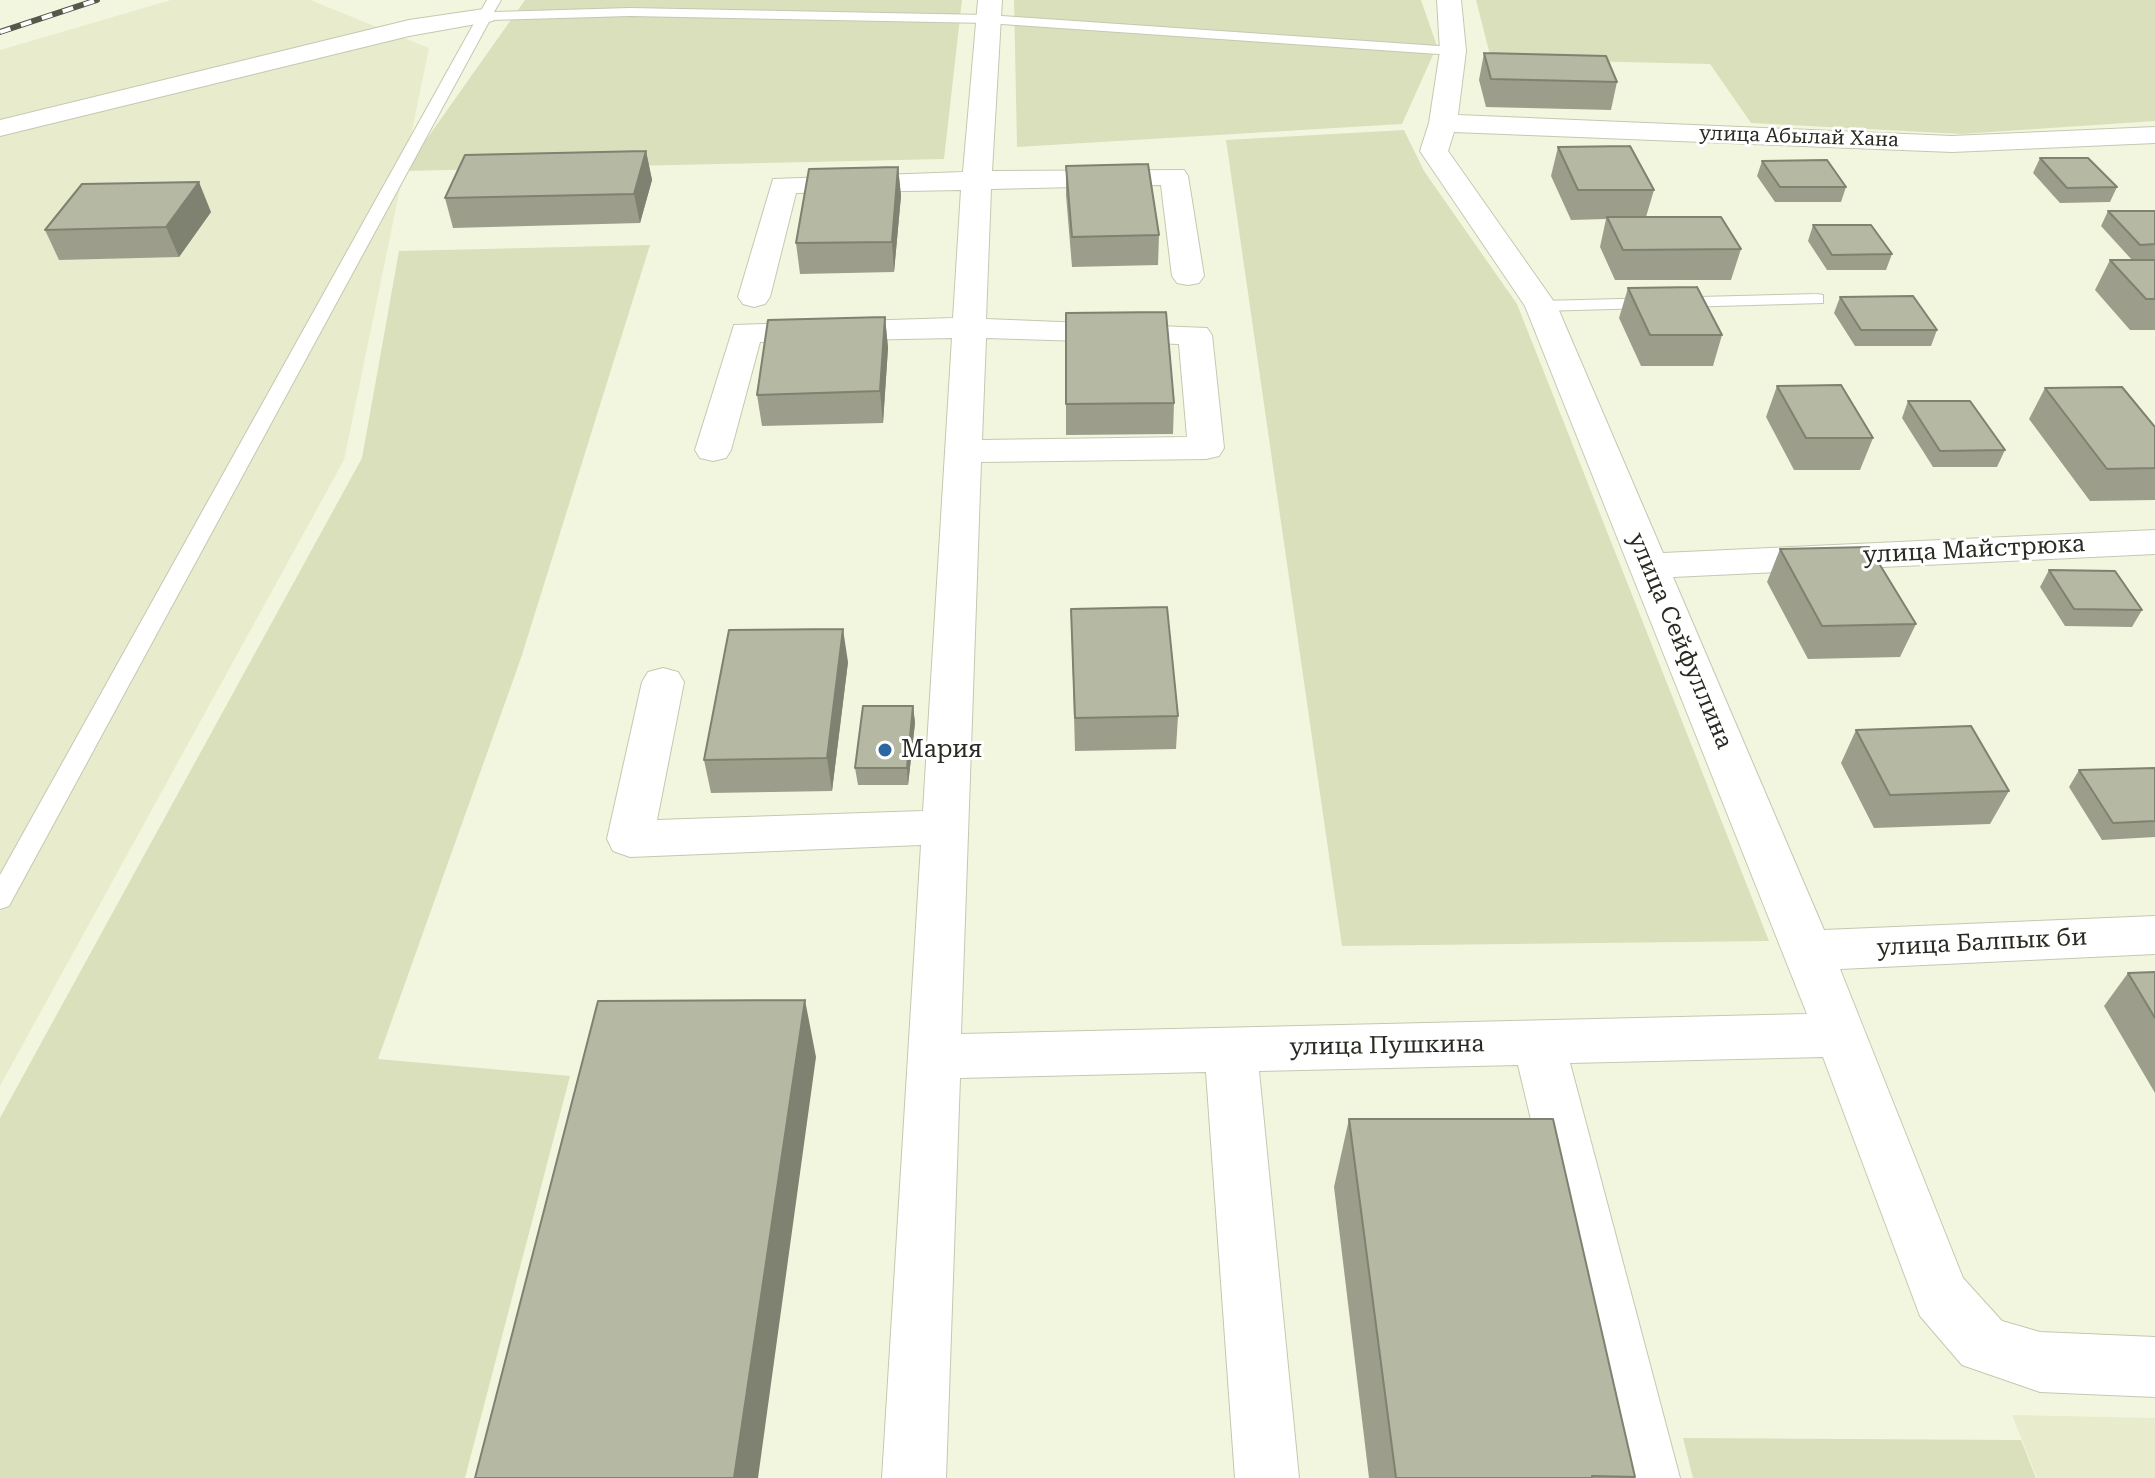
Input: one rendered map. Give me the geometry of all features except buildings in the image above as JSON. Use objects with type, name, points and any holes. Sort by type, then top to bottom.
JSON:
[{"type":"street","name":"улица Сейфуллина","points":[[1449,0],[1453,51],[1443,123],[1434,151],[1541,306],[1808,951],[1941,1296],[1983,1344],[2040,1362],[2155,1367]]},
{"type":"street","points":[[0,128],[489,8]]},
{"type":"street","points":[[914,1478],[988,9]]},
{"type":"street","name":"улица Абылай Хана","points":[[1443,123],[1952,144],[2155,135]]},
{"type":"street","points":[[754,297],[783,185],[1174,176],[1188,276]]},
{"type":"street","points":[[713,450],[746,332],[970,328],[1195,335],[1206,448],[964,451]]},
{"type":"street","name":"улица Майстрюка","points":[[1649,566],[2155,542]]},
{"type":"street","points":[[663,682],[630,839],[945,827]]},
{"type":"street","name":"улица Балпык би","points":[[1808,951],[2155,935]]},
{"type":"street","name":"улица Пушкина","points":[[934,1057],[1841,1035]]},
{"type":"street","points":[[1539,1043],[1648,1478]]},
{"type":"street","points":[[1231,1050],[1267,1478]]},
{"type":"lane","points":[[0,899],[489,8],[630,12],[988,9],[1453,51]]},
{"type":"lane","points":[[1541,306],[1817,299]]},
{"type":"shaded area","points":[[171,0],[310,0],[429,48],[344,460],[0,1086],[0,50]]},
{"type":"shaded area","points":[[525,0],[962,0],[944,159],[404,171]]},
{"type":"shaded area","points":[[1014,0],[1421,0],[1437,46],[1402,124],[1017,147]]},
{"type":"shaded area","points":[[1476,0],[2155,0],[2155,121],[1962,134],[1751,123],[1710,64],[1491,59]]},
{"type":"shaded area","points":[[1404,130],[1424,171],[1517,304],[1769,941],[1342,946],[1226,140]]},
{"type":"shaded area","points":[[650,245],[521,658],[378,1059],[570,1076],[465,1478],[0,1478],[0,1118],[362,458],[399,251]]},
{"type":"shaded area","points":[[2012,1415],[2155,1418],[2155,1478],[2037,1478]]},
{"type":"shaded area","points":[[1683,1438],[2021,1440],[2036,1478],[1693,1478]]},
{"type":"railway","points":[[0,32],[97,0]]},
{"type":"place","name":"Мария","points":[[885,750]]}]
